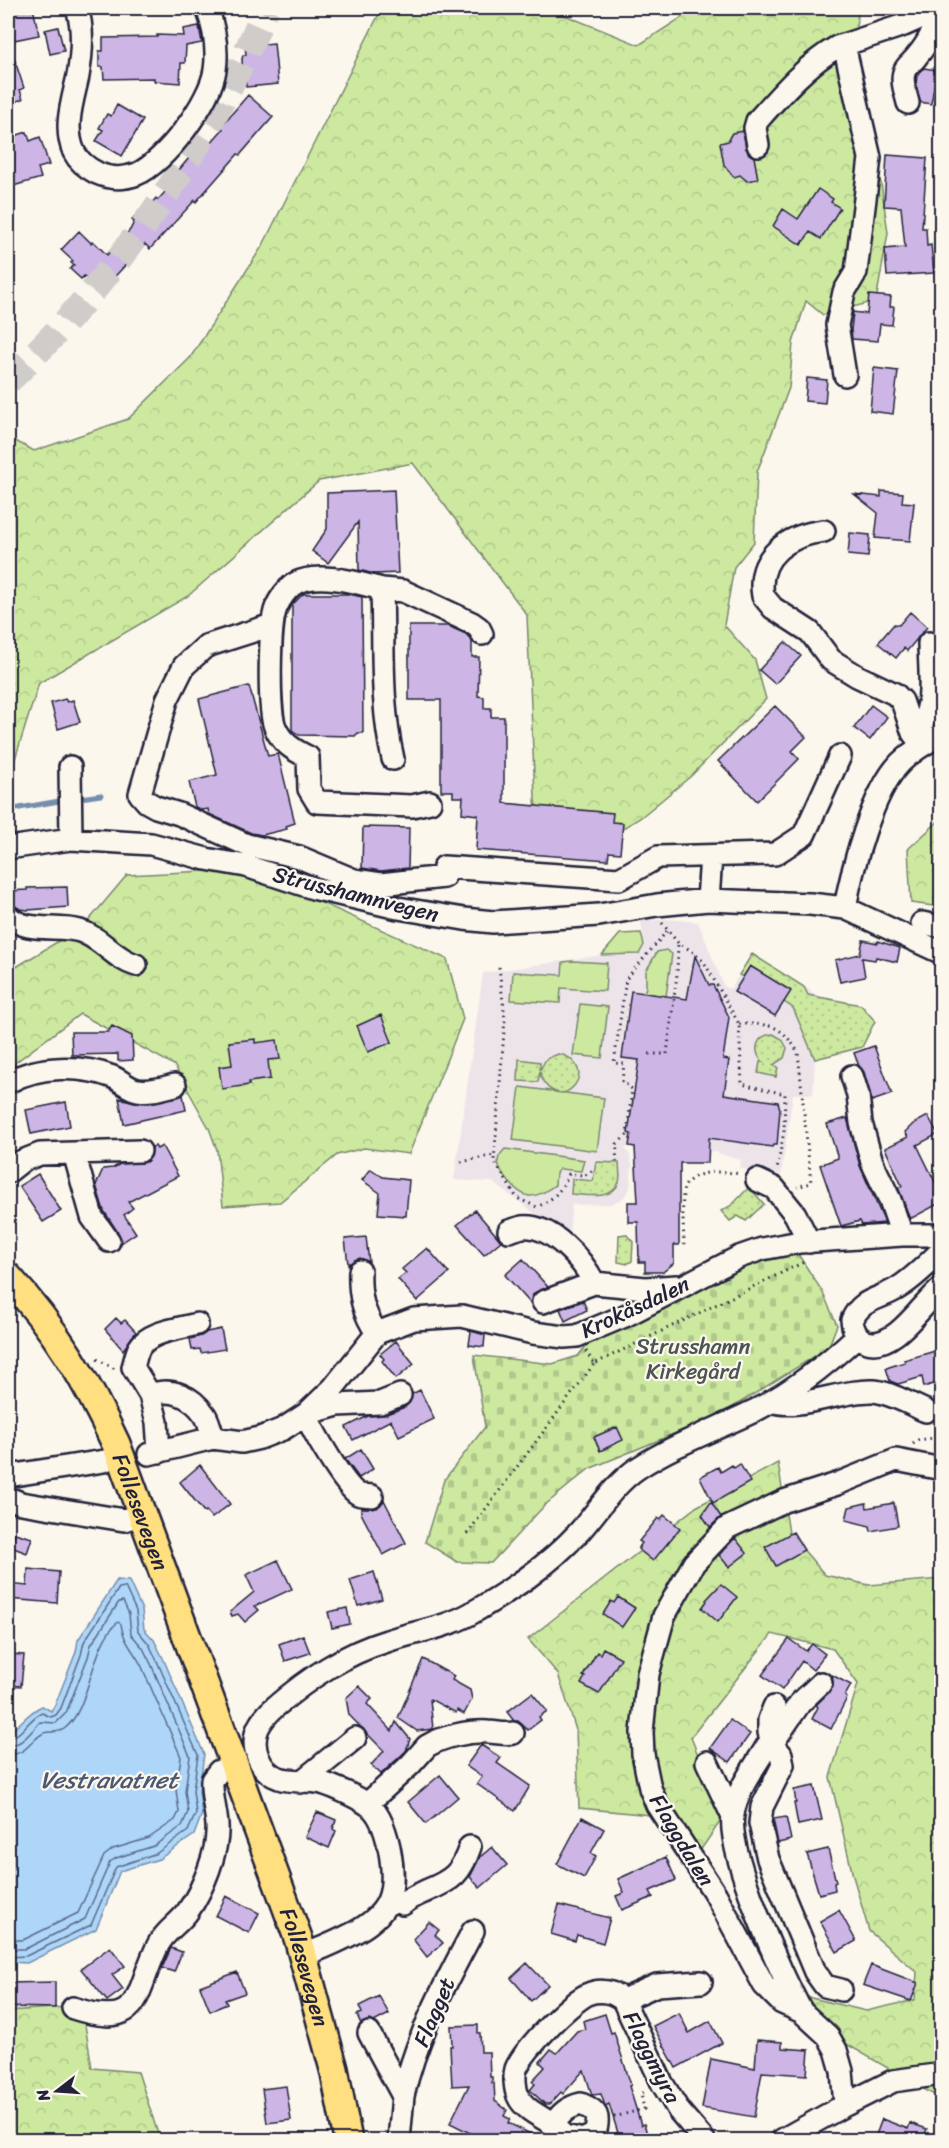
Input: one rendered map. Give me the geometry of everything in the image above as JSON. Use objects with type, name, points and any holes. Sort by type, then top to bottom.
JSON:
[{"type":"main road","name":"Follesevegen","points":[[8,1277],[52,1329],[86,1383],[116,1444],[303,1955],[334,2069],[348,2140]]},
{"type":"street","points":[[77,8],[82,35],[81,56],[69,119],[70,136],[79,160],[90,170],[113,178],[138,174],[163,155],[198,112],[209,92],[215,70],[216,49],[207,8]]},
{"type":"street","points":[[758,145],[755,128],[761,116],[806,69],[825,54],[912,21],[934,8],[935,16],[931,33],[925,46],[905,70],[904,84],[908,103]]},
{"type":"street","points":[[844,45],[870,158],[856,273],[844,292],[837,325],[845,375]]},
{"type":"street","points":[[824,531],[802,534],[775,552],[766,572],[762,588],[763,596],[767,602],[810,632],[831,660],[856,676],[886,688],[902,701],[918,739]]},
{"type":"street","points":[[430,802],[412,806],[317,802],[309,789],[308,757],[283,742],[275,727],[270,709],[272,625],[276,607],[295,583],[308,579],[333,579],[403,591],[472,623],[479,628],[482,634]]},
{"type":"street","points":[[382,589],[384,698],[388,739],[393,759]]},
{"type":"street","name":"Strusshamnvegen","points":[[272,625],[206,646],[184,666],[166,700],[140,794],[142,798],[156,807],[179,814],[247,845],[299,857],[354,880],[381,884],[444,872],[619,879],[658,857],[775,854],[804,835],[840,756]]},
{"type":"street","points":[[845,908],[860,850],[883,787],[918,739],[929,709],[929,643]]},
{"type":"street","points":[[918,739],[942,734]]},
{"type":"street","points":[[70,767],[71,834]]},
{"type":"street","name":"Strusshamnvegen","points":[[8,849],[71,834],[151,844],[206,859],[246,866],[313,888],[388,906],[493,922],[599,915],[657,905],[708,900],[810,904],[845,908],[942,953]]},
{"type":"street","points":[[708,900],[711,856]]},
{"type":"street","points":[[8,916],[12,921],[24,925],[84,932],[105,945],[118,957],[136,965]]},
{"type":"street","points":[[8,1082],[36,1072],[61,1068],[91,1070],[122,1081],[131,1089],[137,1090],[155,1090],[175,1085]]},
{"type":"street","points":[[852,1076],[858,1095],[861,1123],[872,1162],[890,1200],[902,1235]]},
{"type":"street","points":[[8,1172],[22,1161],[40,1154],[141,1151]]},
{"type":"street","points":[[74,1154],[92,1217],[109,1241]]},
{"type":"street","points":[[770,1187],[795,1214],[809,1242],[902,1235],[942,1235]]},
{"type":"street","points":[[509,1231],[530,1227],[557,1238],[571,1250],[594,1283]]},
{"type":"street","name":"Krokåsdalen","points":[[377,1333],[414,1319],[462,1316],[533,1333],[564,1337],[577,1336],[662,1298],[680,1286],[740,1257],[762,1249],[809,1242]]},
{"type":"street","points":[[942,1250],[904,1284],[860,1306],[852,1320],[857,1336],[864,1341],[874,1343],[893,1337],[942,1288]]},
{"type":"street","points":[[197,1324],[153,1336],[140,1346],[133,1367],[150,1395],[157,1422],[154,1453],[213,1438],[242,1442],[260,1438],[283,1429],[306,1414],[333,1388],[377,1333],[362,1304],[359,1289],[360,1271]]},
{"type":"street","points":[[543,1302],[594,1283],[645,1288],[680,1286]]},
{"type":"street","points":[[303,1955],[340,1940],[380,1917],[389,1899],[393,1874],[388,1845],[379,1819],[367,1804],[322,1783],[278,1778],[268,1772],[258,1757],[255,1743],[258,1729],[269,1713],[296,1690],[345,1657],[458,1620],[532,1575],[580,1531],[608,1496],[637,1469],[704,1432],[772,1401],[822,1367],[857,1336]]},
{"type":"street","points":[[772,1401],[783,1405],[841,1394],[874,1391],[926,1411]]},
{"type":"street","points":[[150,1395],[159,1392],[185,1395],[206,1416],[213,1438]]},
{"type":"street","points":[[306,1414],[338,1405],[380,1403],[400,1395]]},
{"type":"street","points":[[306,1414],[346,1481],[358,1494],[372,1496]]},
{"type":"street","name":"Flaggdalen","points":[[802,2012],[782,2003],[764,1985],[716,1895],[657,1806],[646,1771],[642,1732],[648,1674],[664,1616],[694,1563],[727,1528],[793,1498],[837,1484],[896,1460],[942,1469]]},
{"type":"street","points":[[8,1476],[104,1461]]},
{"type":"street","points":[[8,1498],[21,1503],[124,1520],[142,1514]]},
{"type":"street","name":"Flaggdalen","points":[[821,1683],[800,1704],[772,1744],[767,1746],[738,1796],[732,1815],[733,1838],[740,1863],[790,1991],[802,2012],[828,2036],[836,2050],[842,2071],[845,2104]]},
{"type":"street","points":[[774,1707],[769,1720],[772,1744],[781,1754],[783,1765],[762,1807],[759,1823],[768,1859],[815,1972],[825,1986],[841,1990]]},
{"type":"street","points":[[367,1804],[389,1786],[427,1746],[434,1742],[461,1735],[488,1732],[513,1733]]},
{"type":"street","points":[[301,1782],[355,1738]]},
{"type":"street","name":"Flaggdalen","points":[[707,1762],[732,1815]]},
{"type":"street","points":[[73,2008],[101,2015],[113,2015],[132,2006],[146,1980],[159,1943],[189,1910],[206,1875],[217,1826],[212,1780],[219,1771],[235,1765]]},
{"type":"street","points":[[389,1899],[403,1904],[410,1898],[448,1881],[457,1875],[470,1847]]},
{"type":"street","name":"Flagget","points":[[399,2140],[407,2079],[428,2019],[473,1931]]},
{"type":"street","name":"Flaggmyra","points":[[623,2000],[657,1985],[701,1982]]},
{"type":"street","name":"Flaggmyra","points":[[554,2125],[527,2108],[518,2097],[515,2083],[516,2070],[537,2040],[579,1998],[592,1992],[614,1993],[623,2000],[662,2084],[679,2111],[704,2140]]},
{"type":"street","name":"Flagget","points":[[369,2033],[403,2096]]},
{"type":"street","points":[[784,2140],[845,2104],[893,2081],[942,2074]]},
{"type":"path","points":[[659,920],[678,943],[704,962],[739,1024],[742,1084],[785,1094],[784,1131],[770,1187]]},
{"type":"path","points":[[616,1162],[617,1144],[627,1135],[632,1089],[622,1081],[624,1064],[614,1063],[626,979],[668,930]]},
{"type":"path","points":[[649,1054],[667,1054],[677,974],[678,943]]},
{"type":"path","points":[[499,967],[505,1019],[494,1161],[517,1198],[537,1207],[552,1200],[562,1188],[569,1174],[585,1175],[595,1169]]},
{"type":"path","points":[[684,1245],[684,1188],[692,1179],[708,1173],[738,1173],[770,1187],[811,1183],[798,1052],[788,1035],[776,1027],[739,1024]]},
{"type":"path","points":[[461,1162],[494,1155]]},
{"type":"path","points":[[467,1534],[594,1364],[806,1262],[809,1242]]},
{"type":"path","points":[[577,1336],[594,1364]]},
{"type":"shaded area","points":[[667,919],[698,922],[724,986],[728,989],[731,988],[752,954],[820,997],[860,1005],[862,1047],[815,1059],[813,1094],[793,1094],[781,1175],[739,1168],[741,1160],[711,1151],[673,1152],[629,1146],[625,1149],[629,1153],[632,1165],[630,1189],[623,1198],[611,1204],[572,1205],[569,1235],[545,1221],[492,1182],[454,1180],[483,973],[602,955],[638,954],[644,945],[641,921]]},
{"type":"green space","points":[[382,8],[547,8],[639,45],[681,18],[688,8],[859,8],[852,50],[879,147],[874,163],[881,183],[888,233],[876,301],[823,315],[806,301],[793,343],[789,388],[757,472],[754,542],[734,567],[724,625],[755,660],[766,699],[691,776],[640,818],[590,848],[536,819],[527,615],[413,463],[319,481],[188,596],[39,683],[8,781],[8,437],[34,451],[128,419],[190,358],[263,245]]},
{"type":"green space","points":[[941,819],[941,907],[911,903],[908,849]]},
{"type":"green space","points":[[246,869],[447,959],[463,1019],[409,1154],[364,1148],[337,1155],[280,1202],[223,1206],[217,1150],[209,1128],[174,1065],[80,1014],[8,1068],[8,972],[85,925],[127,875]]},
{"type":"green space","points":[[641,933],[644,945],[639,954],[602,955],[620,934]]},
{"type":"green space","points":[[666,950],[672,954],[666,996],[644,993],[646,971],[657,952]]},
{"type":"green space","points":[[752,954],[804,987],[808,995],[861,1005],[875,1021],[862,1047],[815,1059],[793,1008],[784,1002],[790,990],[750,966],[743,977],[739,975]]},
{"type":"green space","points":[[563,962],[607,963],[605,991],[561,988],[560,1003],[511,1000],[513,972],[562,975]]},
{"type":"green space","points":[[580,1004],[608,1007],[602,1058],[573,1055]]},
{"type":"green space","points":[[773,1034],[782,1039],[787,1048],[784,1058],[773,1065],[778,1067],[776,1077],[758,1073],[760,1062],[763,1062],[757,1049],[759,1040]]},
{"type":"green space","points":[[558,1054],[573,1061],[578,1070],[577,1080],[569,1091],[557,1093],[552,1090],[544,1082],[540,1071],[538,1082],[518,1081],[519,1059],[540,1062],[540,1070],[546,1059]]},
{"type":"green space","points":[[520,1087],[604,1098],[597,1151],[513,1140]]},
{"type":"green space","points":[[505,1149],[584,1160],[581,1171],[560,1169],[556,1173],[555,1185],[539,1194],[529,1196],[514,1187],[499,1166],[498,1159]]},
{"type":"green space","points":[[596,1162],[619,1163],[620,1180],[616,1188],[598,1196],[571,1194],[572,1179],[593,1181]]},
{"type":"green space","points":[[749,1187],[764,1204],[746,1221],[738,1216],[730,1221],[721,1211],[732,1205]]},
{"type":"green space","points":[[626,1234],[633,1242],[632,1261],[627,1264],[618,1262],[619,1235]]},
{"type":"green space","name":"Strusshamn Kirkegård","points":[[794,1248],[822,1291],[837,1325],[828,1348],[722,1414],[589,1469],[545,1505],[491,1563],[457,1562],[425,1542],[444,1480],[485,1427],[474,1355],[552,1364],[578,1356],[590,1341],[750,1258]]},
{"type":"green space","points":[[778,1463],[789,1533],[825,1575],[869,1585],[941,1579],[941,2099],[836,2038],[807,1997],[866,2011],[915,2000],[917,1972],[869,1931],[853,1876],[830,1777],[858,1684],[833,1649],[772,1634],[691,1737],[722,1819],[693,1861],[671,1817],[579,1808],[576,1730],[558,1674],[528,1639],[696,1507]]},
{"type":"green space","points":[[82,2006],[92,2068],[138,2072],[160,2140],[8,2140],[8,2011]]},
{"type":"water","name":"Vestravatnet","points":[[117,1580],[129,1581],[142,1610],[144,1629],[154,1640],[163,1658],[204,1754],[199,1791],[202,1814],[194,1835],[159,1859],[120,1871],[96,1929],[27,1963],[8,1962],[8,1734],[28,1715],[42,1706],[51,1711],[76,1652],[78,1640]]},
{"type":"building","points":[[8,8],[33,8],[39,35],[14,40],[11,27],[8,28]]},
{"type":"building","points":[[199,26],[202,43],[186,46],[185,63],[181,63],[180,83],[154,81],[154,78],[104,79],[103,67],[99,67],[99,51],[103,51],[103,38],[184,36],[183,29]]},
{"type":"building","points":[[58,27],[64,51],[50,54],[45,30]]},
{"type":"building","points":[[274,43],[278,84],[246,87],[242,59],[243,55],[246,55],[245,46]]},
{"type":"building","points":[[8,46],[10,46],[24,88],[20,90],[23,99],[8,104]]},
{"type":"building","points":[[924,68],[937,70],[931,104],[920,102],[916,84],[917,75]]},
{"type":"building","points":[[248,95],[273,117],[150,249],[145,244],[100,291],[84,276],[81,279],[70,269],[74,265],[71,263],[73,261],[61,250],[79,231],[107,255],[130,230],[134,217],[145,205],[148,203],[150,205],[156,198],[158,200],[179,176],[177,174],[179,170],[189,158],[194,158],[201,151],[202,153]]},
{"type":"building","points":[[117,105],[143,120],[122,156],[96,141],[103,130],[99,128],[107,114],[111,116]]},
{"type":"building","points":[[743,131],[746,148],[754,157],[758,179],[747,181],[740,175],[734,177],[724,165],[720,143],[729,141],[732,133]]},
{"type":"building","points":[[27,132],[30,141],[40,137],[49,165],[38,168],[41,178],[13,186],[11,177],[8,178],[8,138]]},
{"type":"building","points":[[887,155],[927,158],[922,228],[926,228],[927,246],[931,245],[934,273],[887,276],[885,249],[905,247],[901,207],[884,206]]},
{"type":"building","points":[[818,189],[833,199],[831,202],[840,208],[821,239],[810,232],[801,245],[773,226],[783,209],[798,219]]},
{"type":"building","points":[[869,295],[891,297],[890,307],[894,307],[892,325],[880,324],[878,341],[852,339],[853,312],[867,314]]},
{"type":"building","points":[[874,368],[898,371],[893,414],[870,411]]},
{"type":"building","points":[[807,378],[827,380],[825,403],[805,401]]},
{"type":"building","points":[[394,490],[398,573],[374,574],[359,570],[358,522],[328,563],[312,551],[327,529],[327,493]]},
{"type":"building","points":[[881,491],[903,493],[902,502],[914,503],[910,541],[875,538],[878,513],[854,494],[881,497]]},
{"type":"building","points":[[850,533],[870,535],[868,557],[848,555]]},
{"type":"building","points":[[303,594],[349,594],[362,597],[363,733],[355,736],[299,735],[292,730],[292,605]]},
{"type":"building","points":[[910,612],[927,627],[907,651],[904,648],[896,658],[878,643],[894,624],[899,625]]},
{"type":"building","points":[[409,626],[448,626],[466,634],[472,641],[472,657],[479,657],[478,696],[484,697],[484,708],[491,708],[491,717],[504,717],[504,803],[613,813],[612,822],[623,823],[620,853],[609,852],[608,860],[476,850],[478,815],[462,813],[463,797],[453,797],[453,791],[441,791],[441,700],[409,700]]},
{"type":"building","points":[[785,642],[801,656],[775,684],[759,670]]},
{"type":"building","points":[[249,686],[268,756],[278,754],[295,823],[286,826],[287,829],[262,835],[251,833],[209,814],[208,809],[202,810],[195,807],[189,782],[217,775],[199,699]]},
{"type":"building","points":[[65,699],[67,702],[73,700],[80,722],[58,729],[51,703]]},
{"type":"building","points":[[871,705],[887,717],[870,740],[854,728]]},
{"type":"building","points":[[775,706],[806,737],[792,751],[799,759],[757,801],[718,761]]},
{"type":"building","points":[[363,827],[409,828],[408,868],[381,871],[362,868]]},
{"type":"building","points":[[67,887],[68,907],[28,910],[20,909],[10,903],[9,891]]},
{"type":"building","points":[[863,940],[878,943],[878,941],[900,948],[897,962],[876,957],[875,960],[862,958],[865,977],[840,982],[835,960],[860,954]]},
{"type":"building","points":[[695,956],[709,985],[713,985],[729,1017],[723,1059],[729,1060],[724,1094],[778,1102],[780,1109],[777,1145],[772,1147],[709,1138],[708,1163],[680,1163],[679,1245],[674,1245],[674,1263],[663,1272],[645,1272],[645,1262],[639,1262],[638,1222],[628,1222],[628,1202],[638,1202],[635,1147],[629,1146],[631,1134],[628,1133],[639,1060],[622,1058],[631,991],[687,999]]},
{"type":"building","points":[[750,966],[791,991],[775,1016],[734,992]]},
{"type":"building","points":[[381,1015],[392,1042],[368,1052],[357,1026]]},
{"type":"building","points":[[112,1026],[132,1036],[133,1060],[118,1061],[118,1054],[72,1055],[71,1032],[108,1032]]},
{"type":"building","points":[[255,1039],[255,1043],[277,1040],[280,1059],[268,1060],[270,1079],[222,1089],[219,1067],[232,1065],[229,1042]]},
{"type":"building","points":[[874,1046],[892,1094],[872,1101],[864,1072],[854,1053]]},
{"type":"building","points":[[183,1095],[186,1110],[124,1124],[119,1098],[149,1103]]},
{"type":"building","points":[[66,1102],[70,1126],[31,1134],[26,1110]]},
{"type":"building","points":[[928,1116],[938,1134],[917,1145],[940,1192],[936,1194],[940,1203],[910,1219],[898,1187],[902,1186],[885,1148],[908,1137],[905,1132],[913,1124]]},
{"type":"building","points":[[847,1118],[860,1166],[885,1223],[862,1225],[860,1221],[841,1226],[820,1165],[838,1158],[827,1124]]},
{"type":"building","points":[[155,1146],[157,1149],[162,1146],[178,1176],[128,1202],[133,1208],[124,1215],[136,1233],[121,1243],[119,1234],[104,1211],[96,1185],[103,1169],[113,1168],[120,1164],[146,1162],[151,1156],[152,1147]]},
{"type":"building","points":[[371,1169],[383,1177],[409,1180],[406,1216],[378,1214],[380,1193],[362,1180]]},
{"type":"building","points":[[38,1174],[61,1211],[43,1222],[19,1186]]},
{"type":"building","points":[[475,1210],[501,1241],[484,1255],[457,1225]]},
{"type":"building","points":[[366,1237],[369,1262],[360,1258],[348,1264],[345,1239]]},
{"type":"building","points":[[427,1248],[449,1273],[417,1301],[398,1279],[406,1273],[402,1269]]},
{"type":"building","points":[[523,1259],[548,1287],[534,1293],[531,1304],[505,1275]]},
{"type":"building","points":[[583,1301],[587,1310],[565,1321],[560,1309]]},
{"type":"building","points":[[116,1318],[121,1323],[125,1320],[136,1332],[123,1350],[105,1329]]},
{"type":"building","points":[[221,1329],[225,1349],[201,1353],[200,1349],[192,1350],[190,1339]]},
{"type":"building","points":[[471,1331],[485,1335],[484,1347],[469,1345]]},
{"type":"building","points":[[396,1341],[414,1364],[396,1379],[382,1361],[384,1359],[380,1354]]},
{"type":"building","points":[[942,1349],[942,1381],[924,1387],[922,1377],[898,1384],[890,1381],[886,1368]]},
{"type":"building","points":[[420,1390],[434,1419],[399,1436],[391,1420],[353,1440],[346,1427],[368,1416],[384,1415],[405,1407],[410,1402],[412,1394]]},
{"type":"building","points":[[617,1427],[623,1440],[600,1451],[594,1437]]},
{"type":"building","points":[[361,1449],[373,1469],[359,1478],[345,1459]]},
{"type":"building","points":[[740,1464],[750,1482],[713,1503],[700,1477],[718,1467],[721,1472],[732,1465],[734,1468]]},
{"type":"building","points":[[200,1465],[230,1504],[212,1518],[206,1511],[204,1512],[180,1482]]},
{"type":"building","points":[[384,1500],[406,1543],[383,1555],[361,1513],[361,1508],[377,1508]]},
{"type":"building","points":[[711,1502],[721,1517],[710,1527],[702,1515]]},
{"type":"building","points":[[866,1503],[867,1508],[894,1503],[898,1526],[871,1531],[870,1526],[846,1520],[849,1507]]},
{"type":"building","points":[[664,1515],[680,1528],[653,1561],[638,1549],[642,1543],[639,1541],[658,1518],[660,1520]]},
{"type":"building","points":[[793,1532],[804,1550],[776,1566],[765,1547]]},
{"type":"building","points":[[15,1533],[32,1538],[27,1553],[11,1547]]},
{"type":"building","points":[[735,1538],[747,1553],[729,1567],[719,1555]]},
{"type":"building","points":[[278,1560],[292,1589],[255,1606],[259,1610],[245,1622],[238,1614],[232,1616],[230,1612],[254,1592],[246,1575]]},
{"type":"building","points":[[28,1569],[59,1572],[57,1603],[8,1599],[8,1584],[27,1586]]},
{"type":"building","points":[[374,1572],[382,1599],[358,1606],[350,1580]]},
{"type":"building","points":[[721,1584],[737,1597],[718,1622],[702,1608],[706,1600]]},
{"type":"building","points":[[618,1597],[635,1608],[622,1627],[603,1614],[611,1601],[614,1603]]},
{"type":"building","points":[[347,1608],[350,1624],[332,1628],[328,1612]]},
{"type":"building","points":[[303,1635],[310,1653],[285,1661],[279,1644]]},
{"type":"building","points":[[789,1639],[806,1651],[812,1644],[825,1654],[813,1670],[802,1661],[782,1690],[762,1675]]},
{"type":"building","points":[[603,1648],[621,1658],[599,1694],[581,1684],[597,1652],[600,1654]]},
{"type":"building","points":[[8,1654],[24,1655],[21,1686],[8,1685]]},
{"type":"building","points":[[423,1659],[454,1676],[452,1680],[470,1690],[472,1699],[464,1714],[457,1710],[456,1713],[430,1699],[433,1729],[417,1731],[398,1718]]},
{"type":"building","points":[[832,1675],[851,1685],[831,1729],[812,1719],[818,1707],[816,1705],[833,1687]]},
{"type":"building","points":[[359,1686],[372,1699],[367,1704],[392,1731],[396,1722],[410,1739],[406,1751],[381,1774],[371,1765],[384,1751],[349,1715],[346,1698]]},
{"type":"building","points":[[532,1693],[547,1711],[539,1717],[541,1720],[528,1730],[518,1721],[514,1721],[507,1712]]},
{"type":"building","points":[[730,1720],[750,1734],[730,1762],[710,1748]]},
{"type":"building","points":[[481,1745],[501,1758],[497,1763],[530,1786],[515,1811],[477,1784],[482,1777],[466,1766]]},
{"type":"building","points":[[440,1775],[458,1797],[426,1824],[408,1802]]},
{"type":"building","points":[[814,1786],[822,1820],[798,1825],[794,1790]]},
{"type":"building","points":[[317,1812],[336,1820],[333,1829],[336,1831],[329,1848],[305,1837]]},
{"type":"building","points":[[582,1817],[604,1829],[591,1853],[596,1856],[584,1878],[557,1864]]},
{"type":"building","points":[[786,1817],[791,1840],[778,1843],[773,1819]]},
{"type":"building","points":[[492,1847],[507,1865],[480,1888],[470,1877],[480,1857]]},
{"type":"building","points":[[828,1849],[836,1882],[834,1883],[835,1890],[819,1894],[807,1854]]},
{"type":"building","points":[[666,1857],[676,1880],[650,1891],[653,1897],[622,1910],[616,1896],[624,1893],[618,1879]]},
{"type":"building","points":[[226,1896],[259,1913],[249,1933],[216,1916]]},
{"type":"building","points":[[559,1905],[610,1918],[603,1943],[577,1935],[575,1941],[551,1934]]},
{"type":"building","points":[[839,1910],[856,1941],[837,1952],[820,1921]]},
{"type":"building","points":[[429,1922],[439,1930],[435,1935],[443,1943],[427,1957],[413,1939]]},
{"type":"building","points":[[110,1947],[125,1966],[112,1975],[123,1989],[107,2001],[81,1969]]},
{"type":"building","points":[[171,1948],[182,1952],[174,1972],[162,1968]]},
{"type":"building","points":[[527,1963],[548,1985],[531,2001],[511,1978]]},
{"type":"building","points":[[871,1965],[918,1983],[911,2001],[863,1985]]},
{"type":"building","points":[[237,1972],[245,1993],[225,2000],[227,2004],[210,2011],[200,1986]]},
{"type":"building","points":[[55,1982],[55,2008],[8,2007],[9,1983]]},
{"type":"building","points":[[379,1996],[389,2014],[374,2022],[369,2020],[361,2024],[357,2015],[362,2013],[359,2006]]},
{"type":"building","points":[[679,2013],[689,2033],[710,2021],[722,2043],[676,2068],[653,2026]]},
{"type":"building","points":[[605,2014],[611,2033],[614,2032],[641,2125],[644,2124],[649,2140],[606,2140],[608,2136],[618,2133],[609,2104],[605,2106],[601,2094],[592,2095],[584,2070],[563,2094],[561,2092],[550,2104],[545,2104],[530,2090],[535,2084],[532,2081],[545,2067],[540,2062],[551,2049],[557,2053],[577,2031],[585,2029],[583,2021]]},
{"type":"building","points":[[478,2025],[481,2052],[489,2052],[490,2077],[494,2083],[495,2101],[507,2110],[504,2116],[510,2119],[508,2123],[543,2140],[484,2140],[450,2123],[469,2085],[452,2086],[451,2026]]},
{"type":"building","points":[[757,2040],[782,2042],[782,2048],[809,2050],[807,2075],[762,2072],[754,2117],[702,2108],[711,2059],[755,2068]]},
{"type":"building","points":[[286,2086],[291,2120],[267,2123],[262,2089]]},
{"type":"building","points":[[882,2119],[908,2129],[910,2123],[927,2129],[924,2136],[933,2140],[874,2140]]},
{"type":"waterway","points":[[74,799],[101,795]]},
{"type":"waterway","points":[[8,810],[65,800]]},
{"type":"tunnel","points":[[8,381],[86,298],[156,208],[216,111],[266,8]]}]
